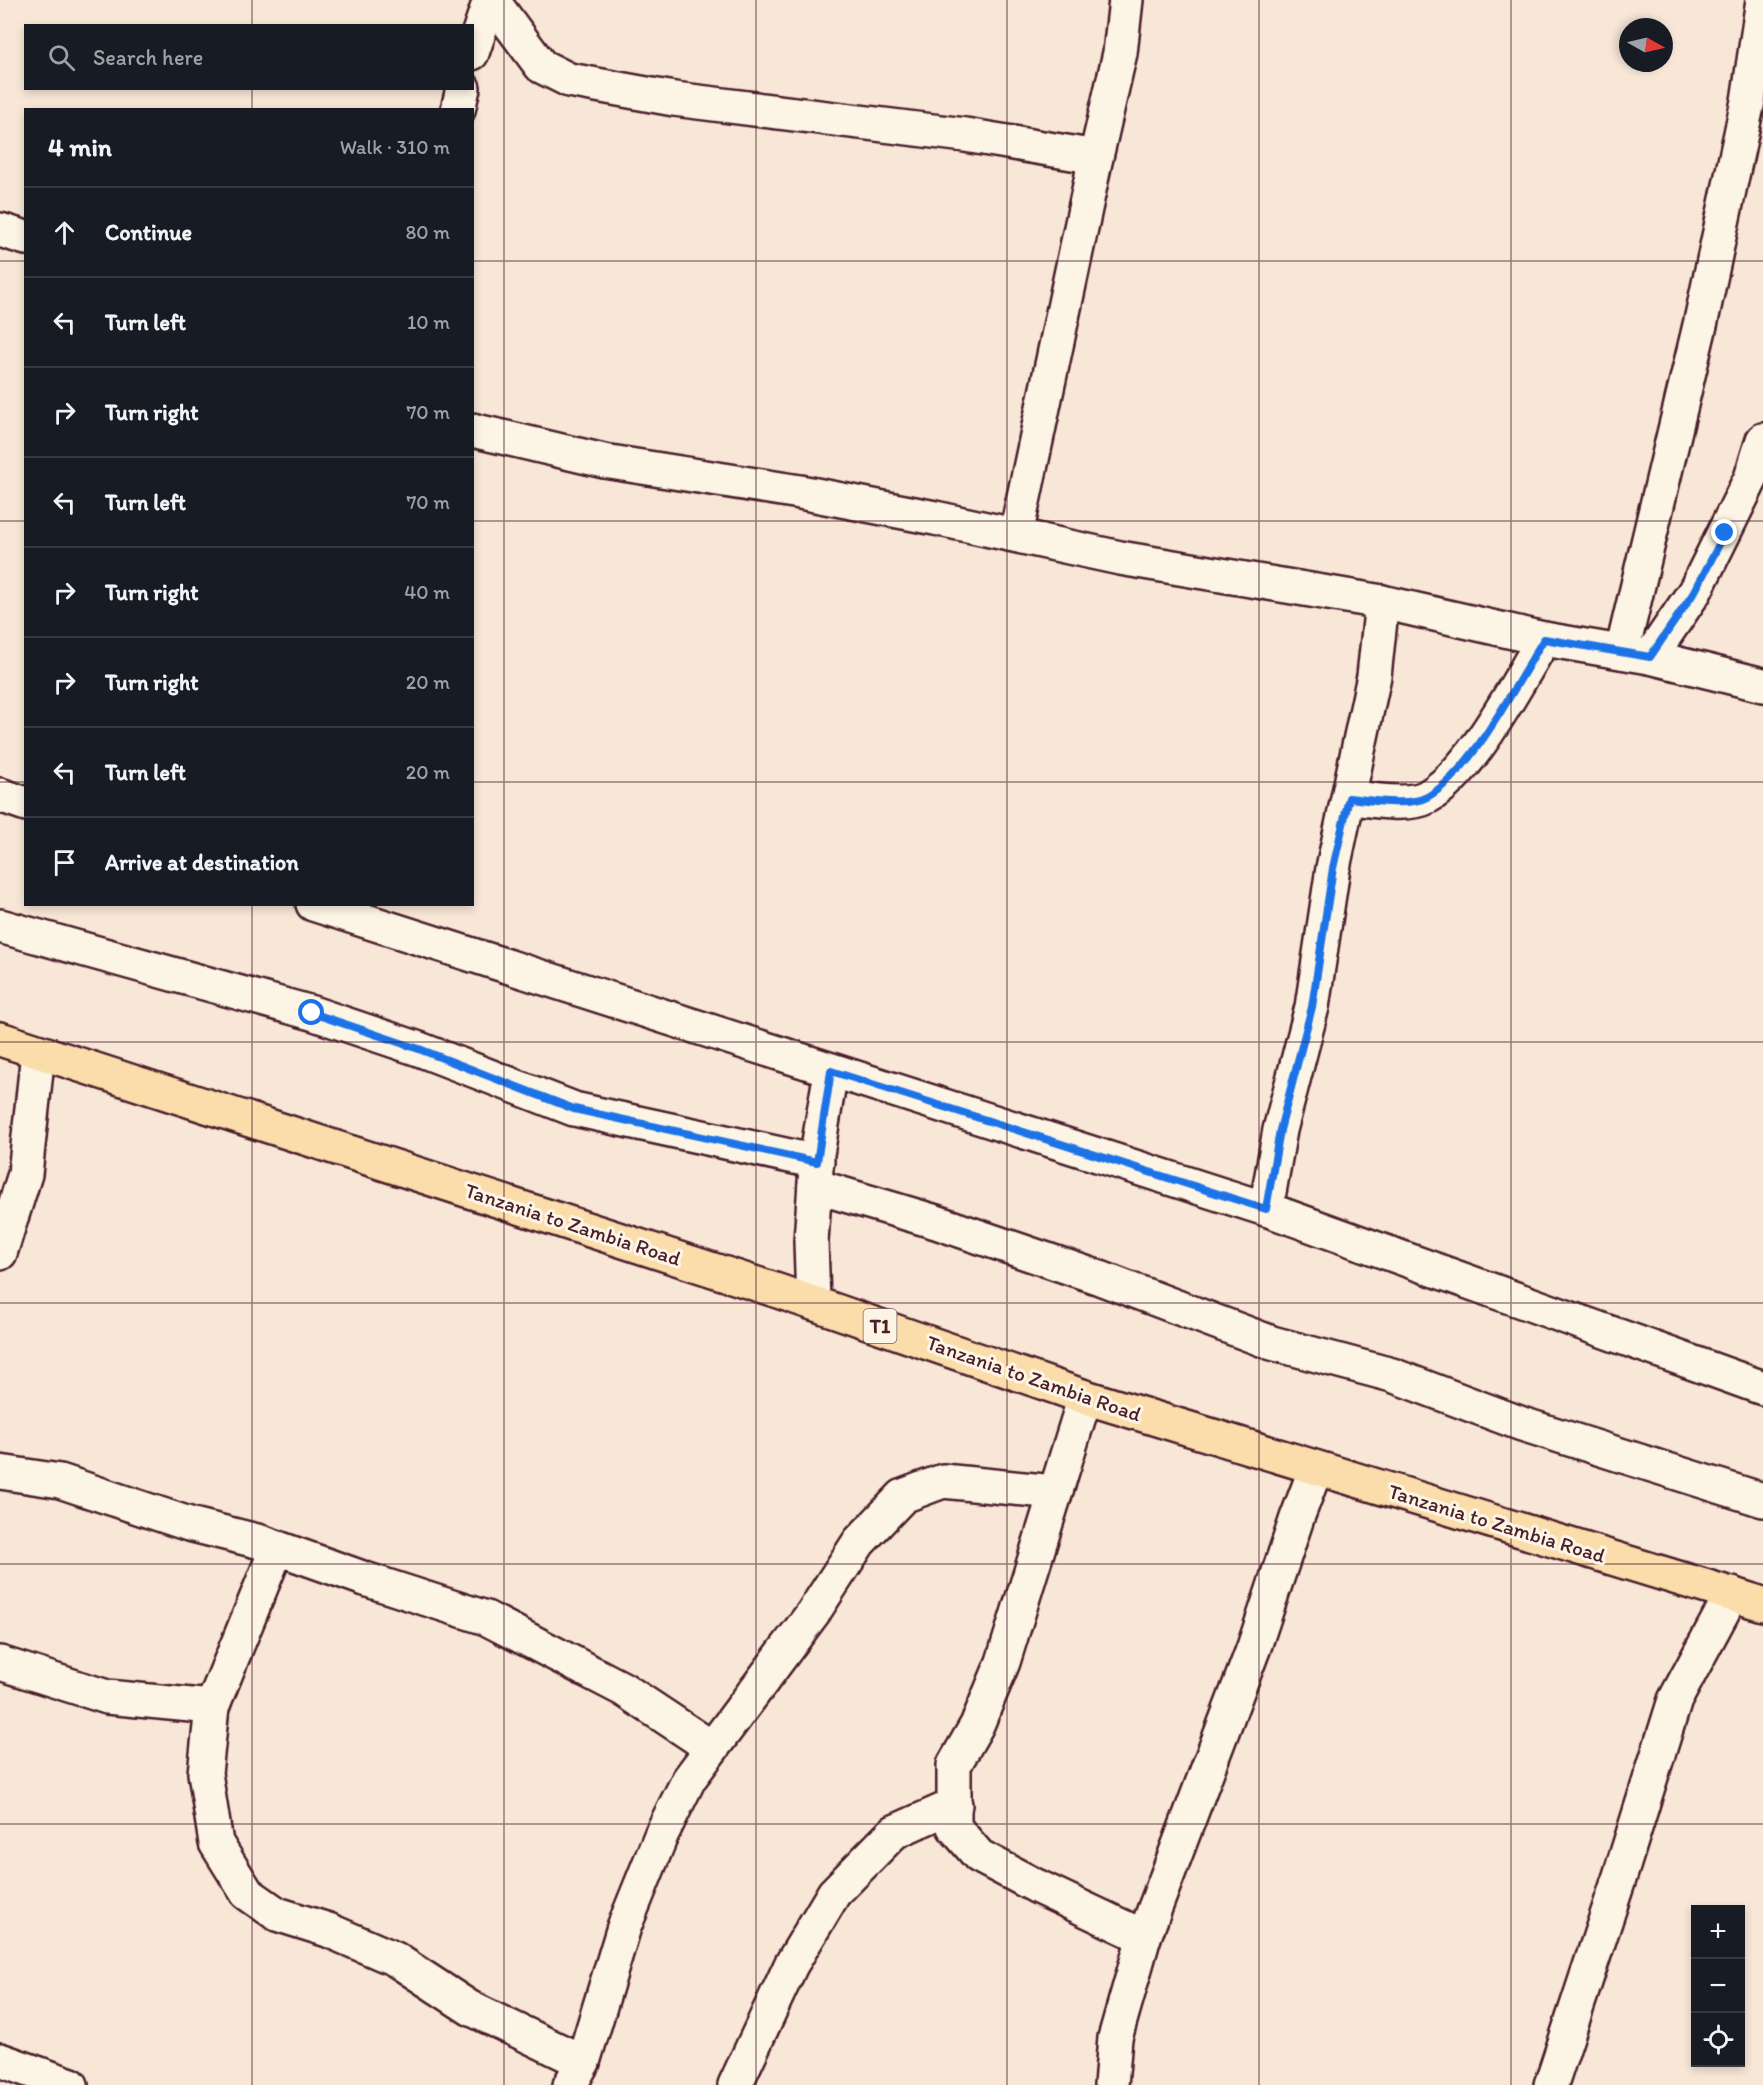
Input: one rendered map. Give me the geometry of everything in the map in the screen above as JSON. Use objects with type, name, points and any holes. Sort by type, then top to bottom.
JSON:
[{"type":"highway","name":"Tanzania to Zambia Road","points":[[0,1039],[813,1303],[1085,1397],[1763,1604]]},
{"type":"street","points":[[474,47],[491,0]]},
{"type":"street","points":[[491,0],[540,66],[569,80],[674,99],[965,135],[1096,157]]},
{"type":"street","points":[[1016,535],[1120,53],[1125,0]]},
{"type":"street","points":[[1636,655],[1701,321],[1748,101],[1763,0]]},
{"type":"street","points":[[458,108],[463,90]]},
{"type":"street","points":[[0,231],[24,237]]},
{"type":"street","points":[[474,430],[604,461],[800,492],[1120,558],[1382,602],[1544,639],[1636,655],[1763,685]]},
{"type":"street","points":[[1636,655],[1695,591],[1751,478],[1763,440]]},
{"type":"street","points":[[1266,1209],[1280,1130],[1312,1007],[1333,868],[1374,676],[1382,602]]},
{"type":"street","points":[[1349,798],[1395,802],[1425,798],[1456,773],[1480,743],[1544,639]]},
{"type":"street","points":[[0,795],[24,803]]},
{"type":"street","points":[[319,906],[1266,1209],[1763,1388]]},
{"type":"street","points":[[0,926],[312,1013],[419,1049],[574,1109],[816,1174],[936,1221],[1100,1278],[1272,1343],[1392,1375],[1522,1424],[1763,1500]]},
{"type":"street","points":[[0,1253],[25,1174],[38,1052]]},
{"type":"street","points":[[813,1303],[811,1240],[816,1174],[831,1071]]},
{"type":"street","points":[[1085,1397],[1003,1662],[977,1725],[954,1765],[954,1827],[979,1856],[1036,1886],[1144,1937]]},
{"type":"street","points":[[1111,2085],[1115,2038],[1144,1937],[1254,1647],[1316,1468]]},
{"type":"street","points":[[0,1472],[60,1481],[189,1524],[277,1548],[486,1618],[622,1689],[712,1748]]},
{"type":"street","points":[[277,1548],[212,1707],[205,1773],[216,1843],[247,1893],[277,1914],[328,1930],[395,1959],[577,2074],[624,1927],[662,1833],[689,1779],[813,1613],[859,1542],[903,1496],[943,1481],[1055,1492]]},
{"type":"street","points":[[1551,2085],[1675,1700],[1732,1594]]},
{"type":"street","points":[[0,1663],[107,1697],[212,1707]]},
{"type":"street","points":[[735,2085],[791,1965],[834,1893],[894,1832],[955,1805]]},
{"type":"street","points":[[0,2060],[71,2085]]},
{"type":"route","points":[[312,1013],[480,1071],[574,1109],[817,1162],[831,1071],[1266,1209],[1280,1130],[1312,1007],[1333,868],[1349,798],[1395,802],[1425,798],[1456,773],[1480,743],[1544,639],[1650,657],[1695,591],[1725,533]]}]
